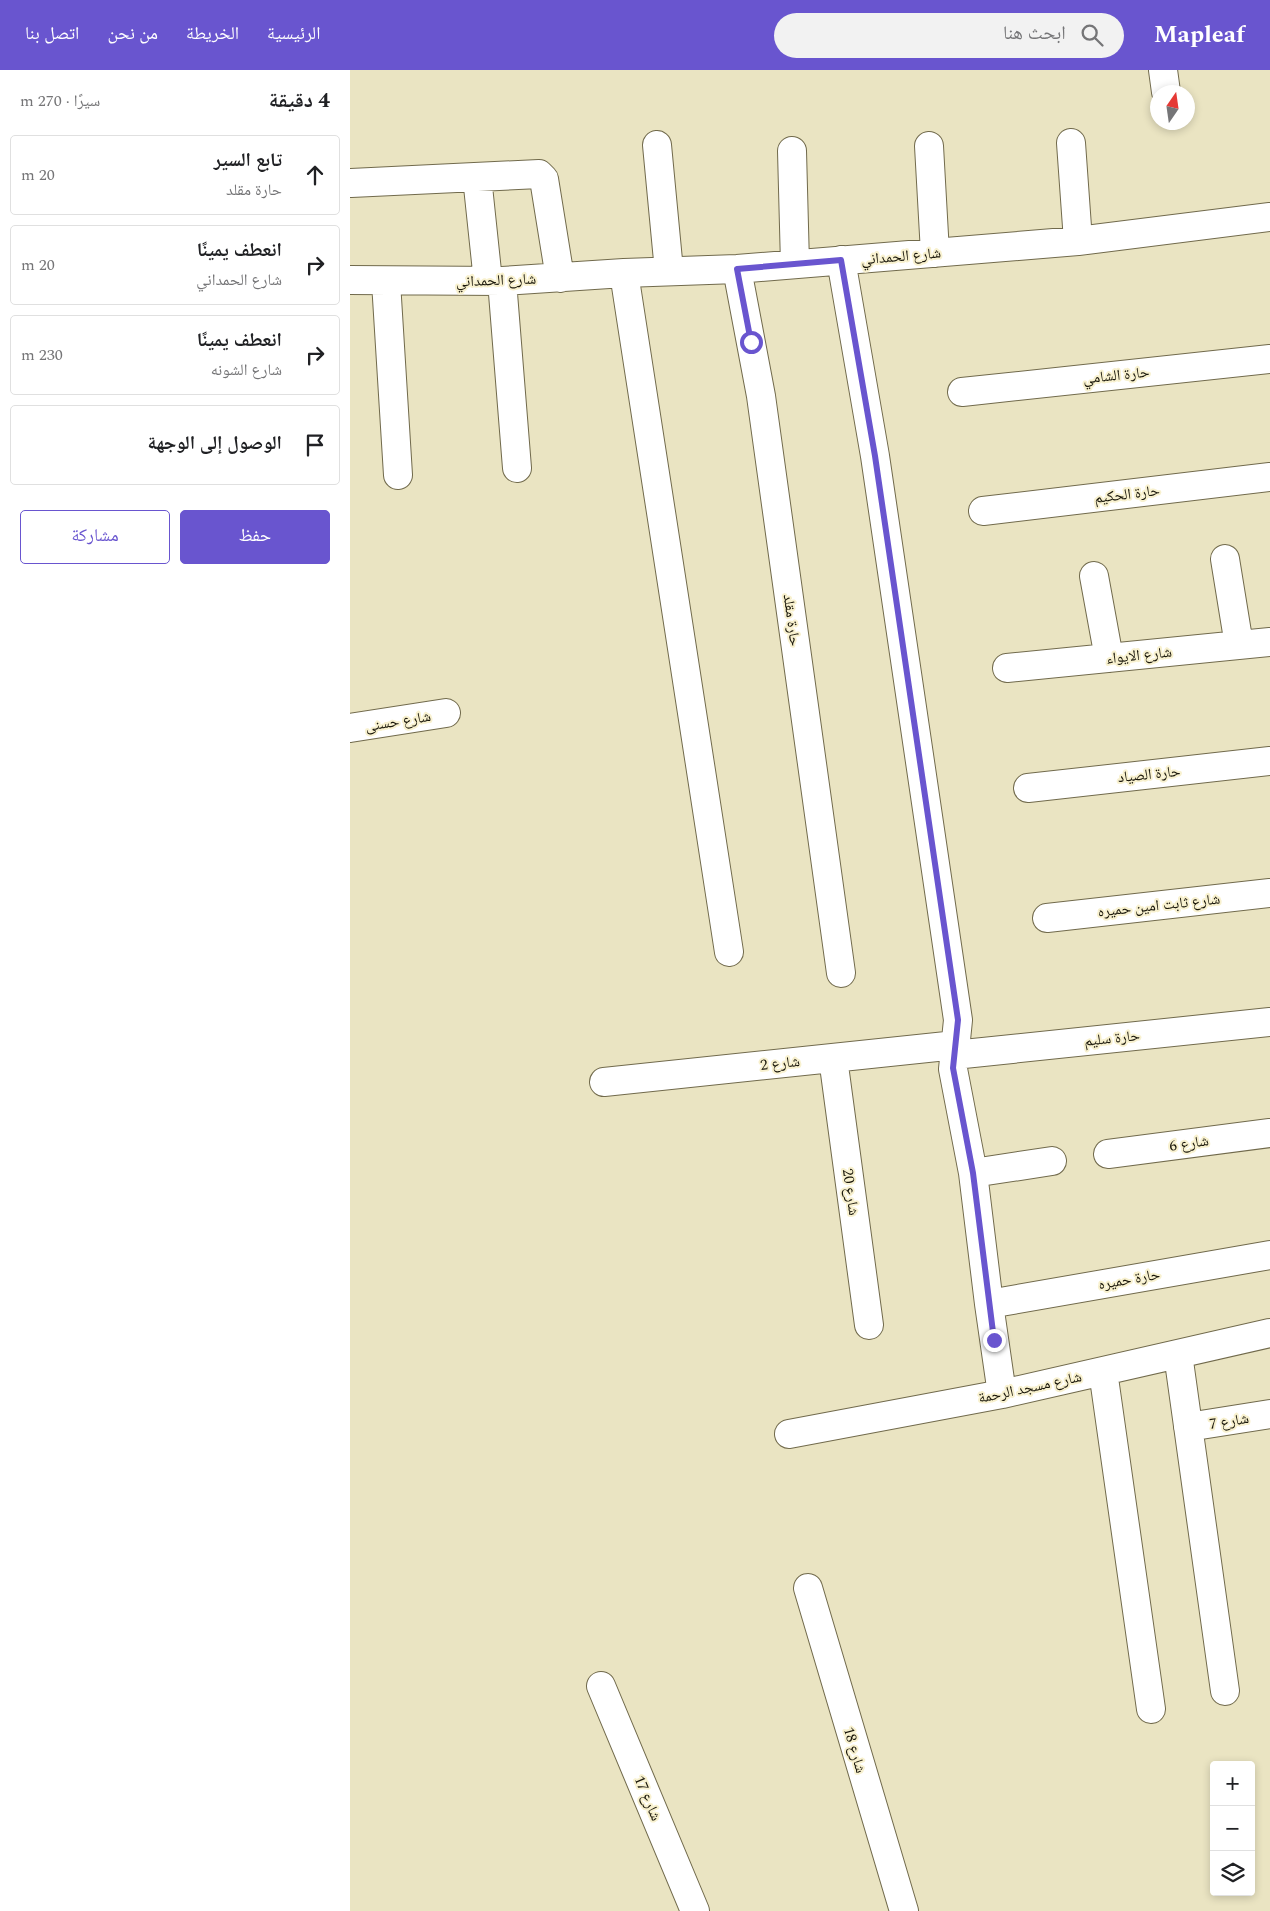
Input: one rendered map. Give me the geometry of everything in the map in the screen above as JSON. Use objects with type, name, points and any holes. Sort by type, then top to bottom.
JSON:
[{"type":"street","points":[[1163,70],[1165,85]]},
{"type":"street","points":[[1071,143],[1078,241]]},
{"type":"street","points":[[657,145],[669,271]]},
{"type":"street","points":[[928,146],[935,253]]},
{"type":"street","points":[[792,151],[795,264]]},
{"type":"street","points":[[351,183],[539,174],[544,179],[560,278]]},
{"type":"street","points":[[477,177],[495,281],[517,468]]},
{"type":"street","name":"شارع الحمداني","points":[[350,280],[386,282],[495,281],[624,273],[737,269],[1078,241],[1270,217]]},
{"type":"street","points":[[841,260],[875,456],[958,1020],[953,1068],[973,1173],[1002,1394]]},
{"type":"street","name":"حارة مقلد","points":[[737,269],[761,396],[841,973]]},
{"type":"street","points":[[624,273],[729,952]]},
{"type":"street","points":[[386,282],[398,475]]},
{"type":"street","name":"حارة الشامي","points":[[962,392],[1270,359]]},
{"type":"street","name":"حارة الحكيم","points":[[983,511],[1270,477]]},
{"type":"street","points":[[1226,559],[1239,645]]},
{"type":"street","points":[[1094,576],[1109,658]]},
{"type":"street","name":"شارع الايواء","points":[[1007,668],[1270,642]]},
{"type":"street","name":"شارع حسنى","points":[[350,728],[446,713]]},
{"type":"street","name":"حارة الصياد","points":[[1028,788],[1270,761]]},
{"type":"street","name":"شارع ثابت امين حميره","points":[[1047,918],[1270,893]]},
{"type":"street","name":"حارة سليم","points":[[955,1050],[1270,1022]]},
{"type":"street","name":"شارع 2","points":[[604,1082],[834,1058],[955,1050]]},
{"type":"street","name":"شارع 20","points":[[834,1058],[869,1325]]},
{"type":"street","name":"شارع 6","points":[[1108,1154],[1270,1133]]},
{"type":"street","points":[[973,1173],[1052,1161]]},
{"type":"street","name":"حارة حميره","points":[[989,1304],[1270,1255]]},
{"type":"street","name":"شارع مسجد الرحمة","points":[[789,1434],[1002,1394],[1270,1333]]},
{"type":"street","points":[[1178,1354],[1224,1690]]},
{"type":"street","points":[[1103,1371],[1151,1709]]},
{"type":"street","name":"شارع 7","points":[[1188,1427],[1270,1414]]},
{"type":"street","name":"شارع 18","points":[[808,1588],[904,1911]]},
{"type":"street","name":"شارع 17","points":[[601,1686],[695,1911]]},
{"type":"route","points":[[751,342],[737,269],[841,260],[875,456],[958,1020],[953,1068],[973,1173],[994,1340]]}]
